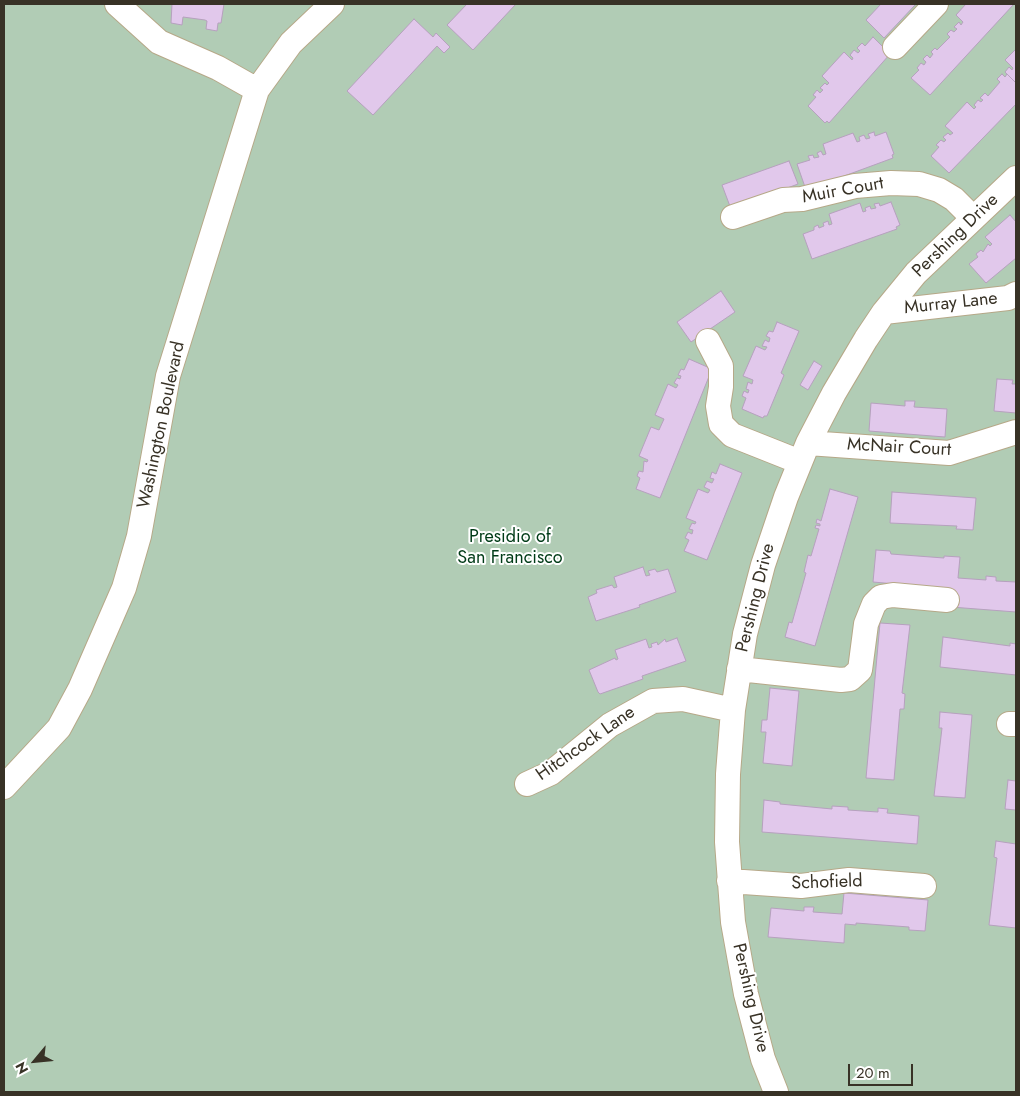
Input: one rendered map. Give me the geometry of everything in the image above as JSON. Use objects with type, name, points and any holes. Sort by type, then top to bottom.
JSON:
[{"type":"street","points":[[117,4],[159,42],[218,68],[257,90]]},
{"type":"street","name":"Washington Boulevard","points":[[4,787],[59,728],[80,689],[124,588],[139,536],[168,376],[257,90],[291,43],[332,4]]},
{"type":"street","points":[[894,47],[936,4]]},
{"type":"street","name":"Pershing Drive","points":[[776,1092],[763,1059],[746,994],[729,881],[727,807],[739,669],[763,565],[804,452],[849,366],[884,312],[916,273],[1016,178]]},
{"type":"street","name":"Muir Court","points":[[733,217],[783,200],[802,199],[855,186],[900,183],[924,185],[948,194],[973,218]]},
{"type":"street","name":"Murray Lane","points":[[884,312],[1008,298],[1016,294]]},
{"type":"street","name":"McNair Court","points":[[708,341],[721,366],[722,387],[718,406],[721,424],[732,435],[804,452],[949,454],[1016,432]]},
{"type":"street","points":[[739,669],[841,680],[850,679],[860,670],[866,624],[874,604],[881,597],[892,595],[947,600]]},
{"type":"street","name":"Hitchcock Lane","points":[[527,784],[551,773],[610,725],[654,701],[683,699],[734,710]]},
{"type":"street","name":"Schofield","points":[[729,881],[801,886],[849,880],[924,886]]},
{"type":"green space","name":"Presidio of San Francisco","points":[[4,4],[1016,4],[1016,1092],[4,1092]]},
{"type":"building","points":[[172,4],[224,4],[221,23],[218,23],[217,31],[206,29],[207,21],[205,20],[183,17],[182,25],[171,23]]},
{"type":"building","points":[[467,4],[516,4],[473,50],[447,25]]},
{"type":"building","points":[[881,4],[916,4],[884,38],[866,20]]},
{"type":"building","points":[[966,4],[1014,4],[930,95],[911,78],[919,70],[917,68],[921,63],[924,65],[926,62],[923,59],[927,55],[930,58],[933,54],[931,52],[935,48],[937,50],[950,37],[947,34],[951,30],[954,32],[957,29],[954,27],[959,22],[961,25],[963,22],[956,15]]},
{"type":"building","points":[[414,19],[433,37],[436,33],[450,47],[444,53],[437,46],[373,115],[347,91]]},
{"type":"building","points":[[873,37],[890,54],[829,123],[827,121],[825,123],[808,106],[816,97],[813,95],[817,90],[820,93],[823,90],[820,88],[825,83],[827,85],[829,83],[822,76],[844,52],[852,60],[853,58],[850,55],[854,50],[858,53],[860,51],[857,48],[862,43],[865,46]]},
{"type":"building","points":[[1016,49],[1016,83],[1005,72],[1009,67],[1012,70],[1013,68],[1005,60]]},
{"type":"building","points":[[1002,74],[1005,77],[1007,74],[1016,83],[1016,104],[949,173],[931,156],[939,147],[936,145],[941,140],[944,142],[946,140],[943,137],[948,133],[950,135],[953,133],[945,126],[967,102],[974,109],[976,107],[974,105],[978,100],[981,102],[983,100],[980,98],[985,93],[988,96],[1000,82],[997,79]]},
{"type":"building","points":[[874,132],[875,136],[886,132],[894,154],[892,155],[893,158],[809,189],[805,187],[797,164],[810,160],[808,156],[819,157],[817,153],[821,151],[823,155],[826,154],[823,144],[853,133],[857,142],[860,141],[859,137],[864,135],[866,139],[870,138],[868,134]]},
{"type":"building","points":[[789,161],[798,184],[731,209],[722,185]]},
{"type":"building","points":[[891,202],[900,225],[896,227],[897,229],[812,259],[803,234],[814,230],[814,227],[818,225],[819,228],[824,226],[823,223],[828,221],[829,225],[832,224],[829,214],[860,203],[863,212],[866,211],[865,208],[870,206],[871,209],[876,208],[874,204],[879,203],[880,206]]},
{"type":"building","points":[[1010,215],[1016,222],[1016,258],[986,283],[969,264],[978,257],[976,254],[981,250],[983,252],[988,244],[990,246],[992,244],[985,237]]},
{"type":"building","points":[[721,291],[735,312],[691,342],[677,322]]},
{"type":"building","points":[[777,322],[799,331],[781,373],[784,375],[767,416],[763,418],[742,409],[746,398],[742,396],[744,391],[748,393],[749,390],[746,389],[748,382],[752,384],[753,380],[743,376],[756,346],[765,350],[767,347],[762,346],[765,340],[769,342],[770,338],[766,336],[769,331],[773,332]]},
{"type":"building","points":[[689,359],[712,369],[660,498],[636,489],[640,478],[637,476],[639,471],[643,472],[644,461],[647,462],[648,460],[639,456],[651,427],[659,430],[664,419],[655,415],[668,384],[676,388],[678,385],[674,383],[677,378],[680,379],[681,376],[678,375],[681,369],[684,370]]},
{"type":"building","points":[[814,361],[822,366],[808,390],[800,385]]},
{"type":"building","points":[[997,379],[1013,380],[1012,384],[1016,384],[1016,413],[994,411]]},
{"type":"building","points":[[905,401],[915,401],[914,407],[947,409],[945,437],[869,431],[871,403],[905,406]]},
{"type":"building","points":[[720,464],[742,473],[707,560],[684,551],[689,540],[685,538],[688,532],[692,534],[693,530],[689,529],[692,523],[695,524],[696,522],[686,518],[698,489],[708,493],[710,490],[704,487],[707,481],[712,483],[714,479],[710,478],[712,472],[716,474]]},
{"type":"building","points":[[830,489],[858,497],[815,646],[785,637],[789,622],[792,623],[806,573],[804,572],[808,555],[811,556],[819,529],[815,528],[816,525],[820,526],[820,524],[816,523],[817,519],[821,521]]},
{"type":"building","points":[[892,492],[976,498],[973,530],[956,529],[957,526],[890,523]]},
{"type":"building","points":[[876,550],[890,551],[891,554],[944,558],[944,556],[960,557],[958,578],[986,580],[986,576],[996,577],[996,581],[1016,582],[1016,612],[951,607],[952,589],[873,582]]},
{"type":"building","points":[[643,567],[646,576],[650,575],[648,571],[655,569],[657,572],[668,569],[676,592],[639,605],[640,607],[596,621],[588,597],[597,593],[596,590],[612,585],[614,588],[617,587],[614,577]]},
{"type":"building","points":[[880,623],[910,625],[902,693],[905,694],[904,709],[900,709],[894,780],[866,778]]},
{"type":"building","points":[[943,637],[1010,646],[1010,643],[1016,644],[1016,675],[940,667]]},
{"type":"building","points":[[677,638],[686,661],[642,676],[643,679],[600,694],[598,692],[589,670],[615,658],[616,660],[618,659],[615,650],[646,639],[649,648],[652,647],[651,644],[657,642],[658,645],[665,639],[666,642]]},
{"type":"building","points":[[770,688],[799,691],[792,766],[763,763],[766,732],[761,732],[762,720],[767,720]]},
{"type":"building","points":[[940,712],[972,715],[965,798],[934,796],[942,728],[939,728]]},
{"type":"building","points":[[1008,780],[1016,781],[1016,810],[1005,809]]},
{"type":"building","points":[[764,800],[780,802],[780,804],[832,809],[832,806],[848,807],[848,810],[878,812],[878,808],[888,809],[887,813],[919,816],[917,844],[762,832]]},
{"type":"building","points":[[996,841],[1016,844],[1016,928],[989,925],[997,858],[994,857]]},
{"type":"building","points":[[844,893],[928,900],[925,931],[909,930],[909,927],[856,923],[856,925],[845,924],[844,943],[768,937],[771,908],[804,911],[804,907],[814,907],[813,912],[842,914]]}]
